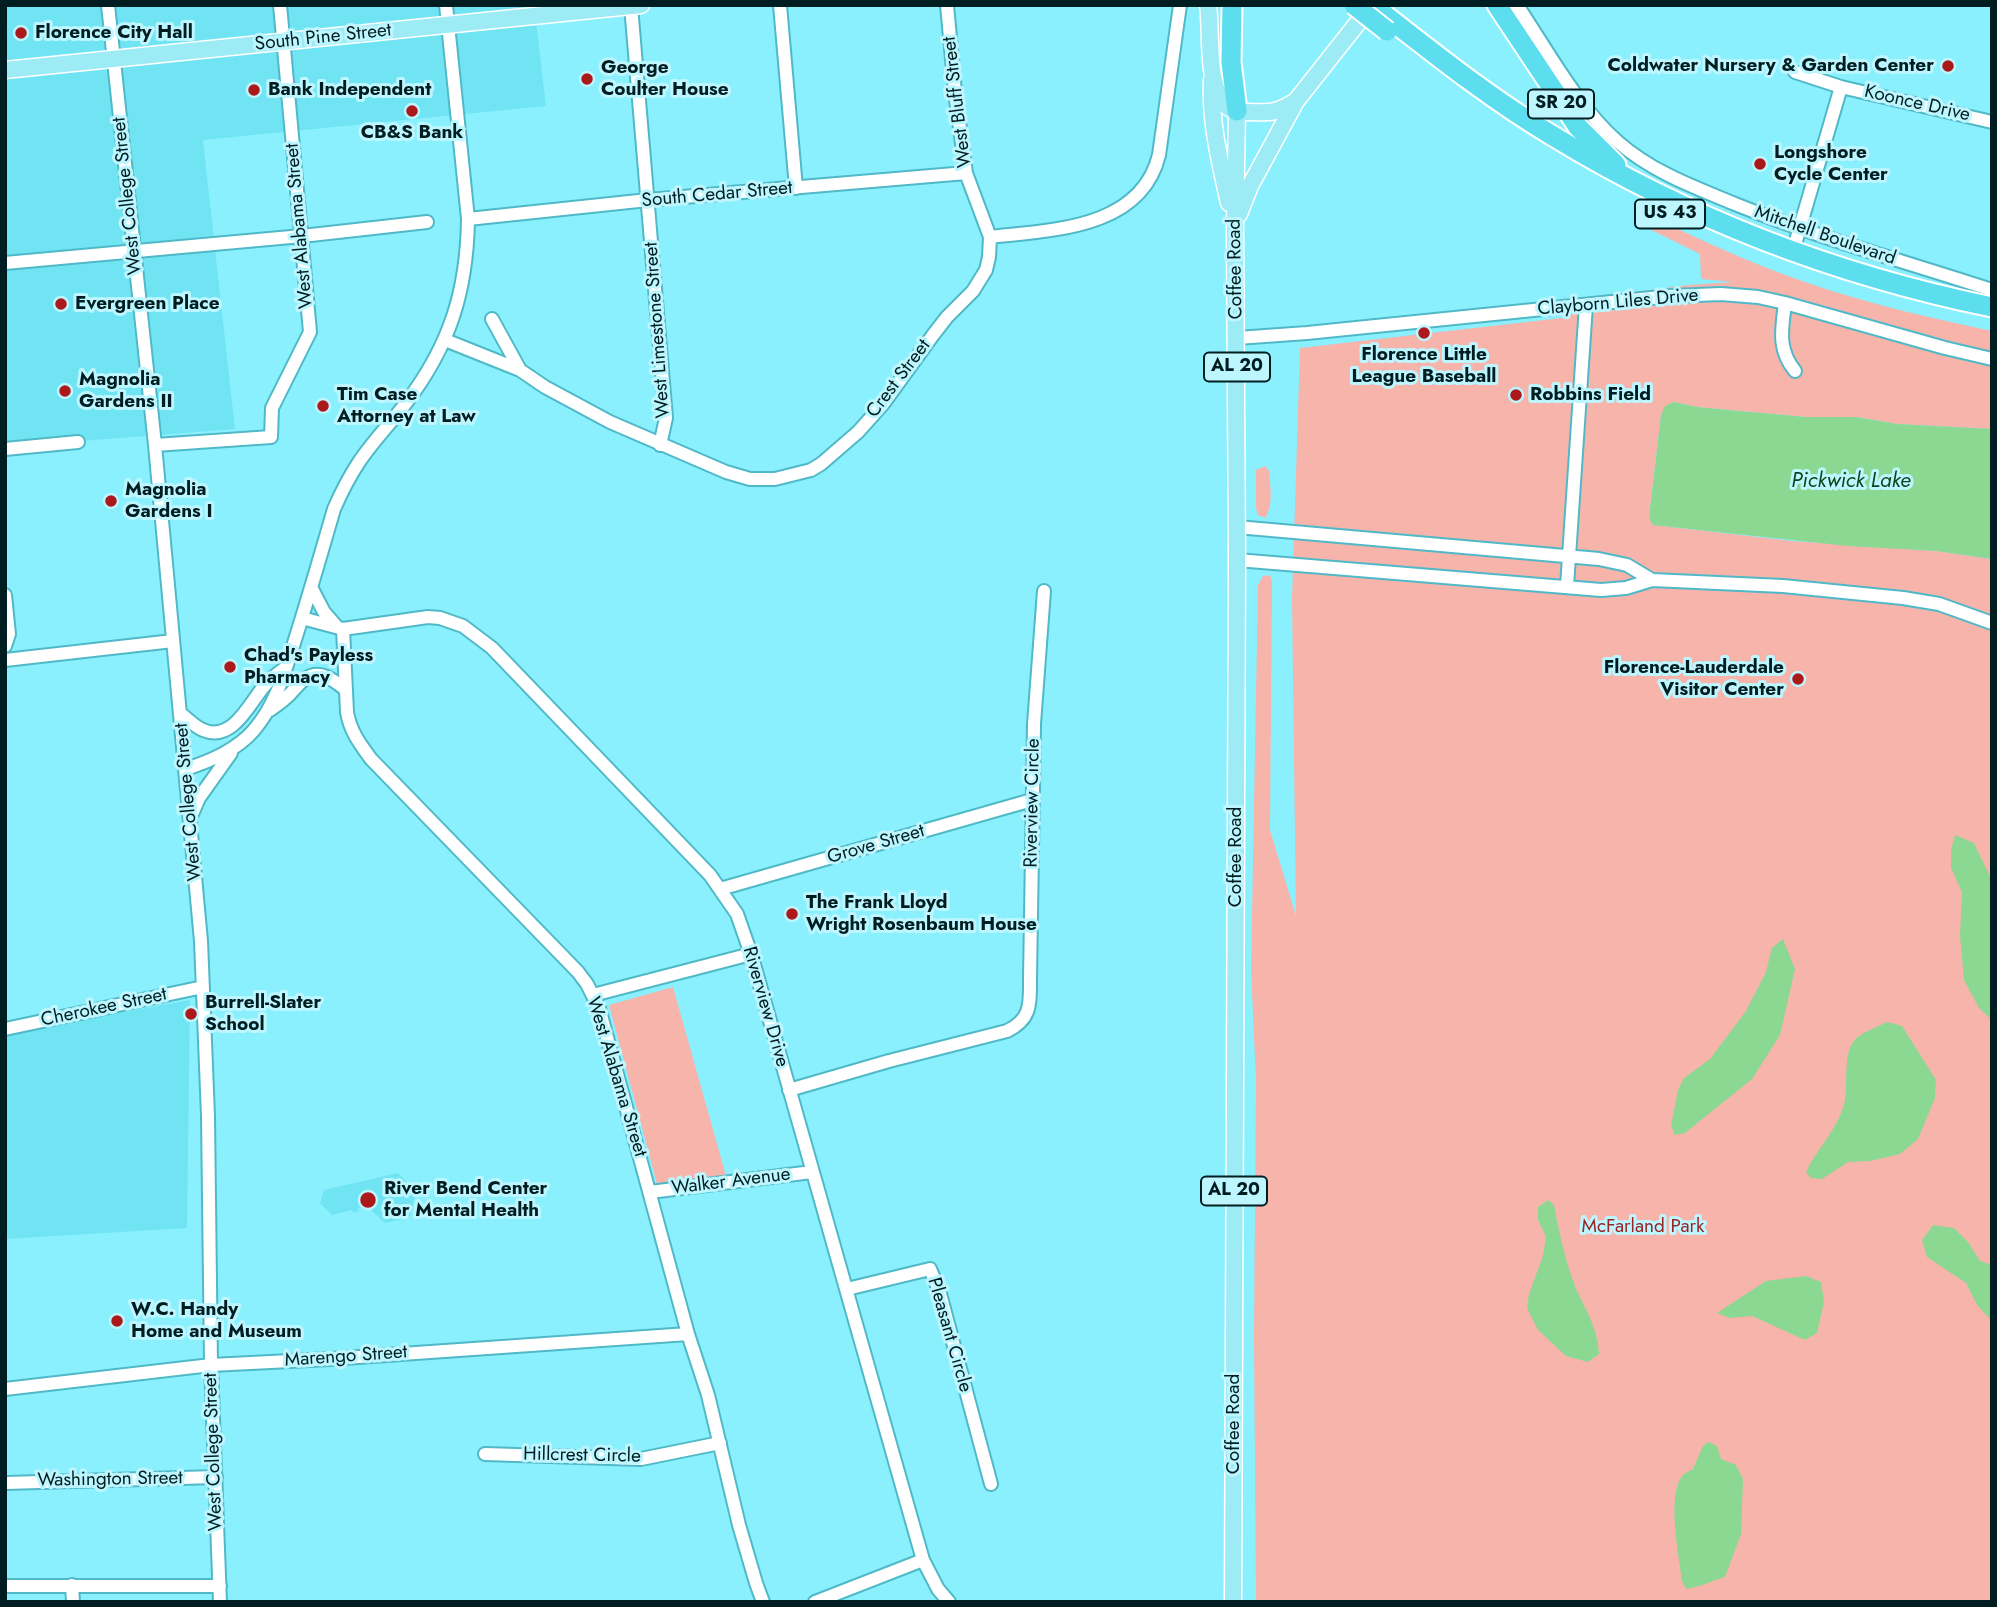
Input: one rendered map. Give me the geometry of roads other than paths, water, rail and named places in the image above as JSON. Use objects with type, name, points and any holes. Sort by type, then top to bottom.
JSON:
[{"type":"highway","points":[[1232,5],[1231,61],[1237,111]]},
{"type":"highway","points":[[1237,111],[1243,5]]},
{"type":"highway","name":"US 43","points":[[1354,5],[1520,115],[1593,160],[1671,201],[1735,230],[1861,275],[1943,297],[1991,296]]},
{"type":"highway","name":"US 43","points":[[1372,5],[1390,27],[1471,97],[1560,155],[1665,212],[1731,241],[1833,278],[1917,302],[1992,317]]},
{"type":"highway","name":"SR 20","points":[[1497,5],[1578,127],[1616,165],[1644,188]]},
{"type":"main road","points":[[1209,5],[1211,106],[1216,143],[1235,226]]},
{"type":"main road","points":[[1235,226],[1250,186],[1296,101],[1372,5]]},
{"type":"main road","name":"South Pine Street","points":[[5,71],[626,6]]},
{"type":"main road","points":[[1212,70],[1225,104],[1237,111],[1273,113],[1296,101]]},
{"type":"main road","name":"Coffee Road","points":[[1233,1602],[1237,111]]},
{"type":"street","name":"West College Street","points":[[108,5],[191,817],[203,987],[208,1116],[211,1365],[220,1602]]},
{"type":"street","name":"West Alabama Street","points":[[155,445],[271,437],[272,408],[310,332],[280,5]]},
{"type":"street","points":[[186,769],[220,756],[236,745],[253,732],[267,712],[286,667],[334,509],[359,461],[407,402],[445,341],[456,313],[464,280],[468,219],[446,5]]},
{"type":"street","points":[[780,5],[796,188]]},
{"type":"street","name":"West Bluff Street","points":[[947,5],[966,173],[990,237]]},
{"type":"street","points":[[990,237],[1054,229],[1102,218],[1125,206],[1143,189],[1151,178],[1158,155],[1180,5]]},
{"type":"street","name":"Mitchell Boulevard","points":[[1517,5],[1575,93],[1615,140],[1633,154],[1681,182],[1800,229],[1991,296]]},
{"type":"street","name":"West Limestone Street","points":[[626,6],[648,200],[666,418],[660,445]]},
{"type":"street","name":"Koonce Drive","points":[[1795,72],[1841,87],[1992,122]]},
{"type":"street","points":[[1793,251],[1841,87]]},
{"type":"street","name":"South Cedar Street","points":[[468,219],[648,200],[966,173]]},
{"type":"street","points":[[1671,201],[1681,182]]},
{"type":"street","points":[[5,263],[427,222]]},
{"type":"street","name":"Crest Street","points":[[445,341],[520,370],[588,411],[726,472],[750,479],[787,477],[821,464],[859,432],[883,404],[947,317],[972,291],[986,270],[990,237]]},
{"type":"street","name":"Clayborn Liles Drive","points":[[1237,338],[1671,296],[1721,294],[1785,303],[1992,359]]},
{"type":"street","points":[[1785,303],[1781,339],[1788,362],[1795,371]]},
{"type":"street","points":[[1567,586],[1586,305]]},
{"type":"street","points":[[492,319],[520,370]]},
{"type":"street","points":[[5,449],[78,442]]},
{"type":"street","points":[[1237,527],[1569,555],[1627,565],[1652,580]]},
{"type":"street","points":[[1237,560],[1601,590],[1626,588],[1652,580],[1783,586],[1939,604],[1992,623]]},
{"type":"street","points":[[311,587],[324,612],[340,628]]},
{"type":"street","name":"Riverview Circle","points":[[789,1090],[1007,1031],[1018,1025],[1026,1016],[1030,1003],[1034,724],[1044,590]]},
{"type":"street","points":[[5,595],[9,634],[5,646]]},
{"type":"street","name":"Riverview Drive","points":[[302,618],[340,628],[428,617],[452,621],[473,632],[668,832],[720,889],[737,914],[751,954],[923,1560],[938,1589],[949,1602]]},
{"type":"street","name":"West Alabama Street","points":[[340,628],[349,723],[355,736],[371,759],[578,972],[599,1008],[688,1334],[708,1395],[739,1525],[763,1602]]},
{"type":"street","points":[[5,660],[173,641]]},
{"type":"street","points":[[181,714],[204,731],[218,732],[232,726],[265,685],[286,667]]},
{"type":"street","points":[[267,712],[290,695],[306,678],[316,675],[335,680],[346,690]]},
{"type":"street","points":[[191,817],[199,798],[236,745]]},
{"type":"street","name":"Grove Street","points":[[720,889],[1032,800]]},
{"type":"street","points":[[593,995],[751,954]]},
{"type":"street","name":"Cherokee Street","points":[[5,1029],[203,987]]},
{"type":"street","name":"Walker Avenue","points":[[650,1192],[812,1172]]},
{"type":"street","name":"Pleasant Circle","points":[[847,1289],[930,1269],[939,1290],[991,1484]]},
{"type":"street","name":"Marengo Street","points":[[5,1389],[211,1365],[688,1334]]},
{"type":"street","name":"Hillcrest Circle","points":[[485,1454],[641,1459],[719,1443]]},
{"type":"street","name":"Washington Street","points":[[5,1483],[216,1477]]},
{"type":"street","points":[[815,1602],[923,1560]]},
{"type":"street","points":[[5,1586],[220,1586]]},
{"type":"street","points":[[72,1586],[72,1602]]},
{"type":"water","name":"Pickwick Lake","points":[[1674,402],[1697,407],[1806,417],[1856,417],[1897,424],[1992,429],[1992,559],[1937,551],[1848,546],[1653,525],[1649,518],[1661,415],[1665,406]]},
{"type":"water","points":[[1955,835],[1974,843],[1992,881],[1992,1020],[1979,1008],[1964,980],[1960,936],[1962,892],[1951,868],[1951,850]]},
{"type":"water","points":[[1783,939],[1795,969],[1780,1035],[1752,1079],[1685,1133],[1675,1135],[1671,1126],[1678,1090],[1684,1078],[1710,1059],[1746,1011],[1766,972],[1772,948]]},
{"type":"water","points":[[1887,1022],[1902,1026],[1936,1080],[1935,1098],[1918,1139],[1900,1154],[1870,1161],[1848,1162],[1822,1179],[1811,1178],[1806,1172],[1844,1105],[1850,1047],[1860,1036]]},
{"type":"water","points":[[1548,1200],[1554,1205],[1571,1276],[1596,1335],[1599,1354],[1588,1362],[1566,1356],[1538,1330],[1527,1308],[1546,1237],[1538,1220],[1538,1207]]},
{"type":"water","points":[[1933,1225],[1954,1228],[1968,1242],[1980,1261],[1992,1265],[1992,1321],[1977,1305],[1966,1283],[1927,1257],[1922,1240]]},
{"type":"water","points":[[1806,1276],[1821,1282],[1824,1302],[1817,1333],[1805,1340],[1752,1316],[1730,1318],[1717,1313],[1766,1281]]},
{"type":"water","points":[[1708,1442],[1717,1446],[1721,1459],[1736,1465],[1743,1479],[1741,1534],[1725,1577],[1686,1589],[1682,1581],[1677,1541],[1675,1496],[1683,1475],[1693,1469],[1703,1446]]},
{"type":"place","name":"Florence City Hall","points":[[21,33]]},
{"type":"place","name":"Coldwater Nursery & Garden Center","points":[[1948,66]]},
{"type":"place","name":"George Coulter House","points":[[587,79]]},
{"type":"place","name":"Bank Independent","points":[[254,90]]},
{"type":"place","name":"CB&S Bank","points":[[412,111]]},
{"type":"place","name":"Longshore Cycle Center","points":[[1760,164]]},
{"type":"place","name":"Evergreen Place","points":[[61,304]]},
{"type":"place","name":"Florence Little League Baseball","points":[[1424,333]]},
{"type":"place","name":"Magnolia Gardens II","points":[[65,391]]},
{"type":"place","name":"Robbins Field","points":[[1516,395]]},
{"type":"place","name":"Tim Case Attorney at Law","points":[[323,406]]},
{"type":"place","name":"Magnolia Gardens I","points":[[111,501]]},
{"type":"place","name":"Chad's Payless Pharmacy","points":[[230,667]]},
{"type":"place","name":"Florence-Lauderdale Visitor Center","points":[[1798,679]]},
{"type":"place","name":"The Frank Lloyd Wright Rosenbaum House","points":[[792,914]]},
{"type":"place","name":"Burrell-Slater School","points":[[191,1014]]},
{"type":"place","name":"River Bend Center for Mental Health","points":[[368,1200]]},
{"type":"place","name":"W.C. Handy Home and Museum","points":[[117,1321]]},
{"type":"park label","name":"McFarland Park","points":[[1643,1227]]}]
